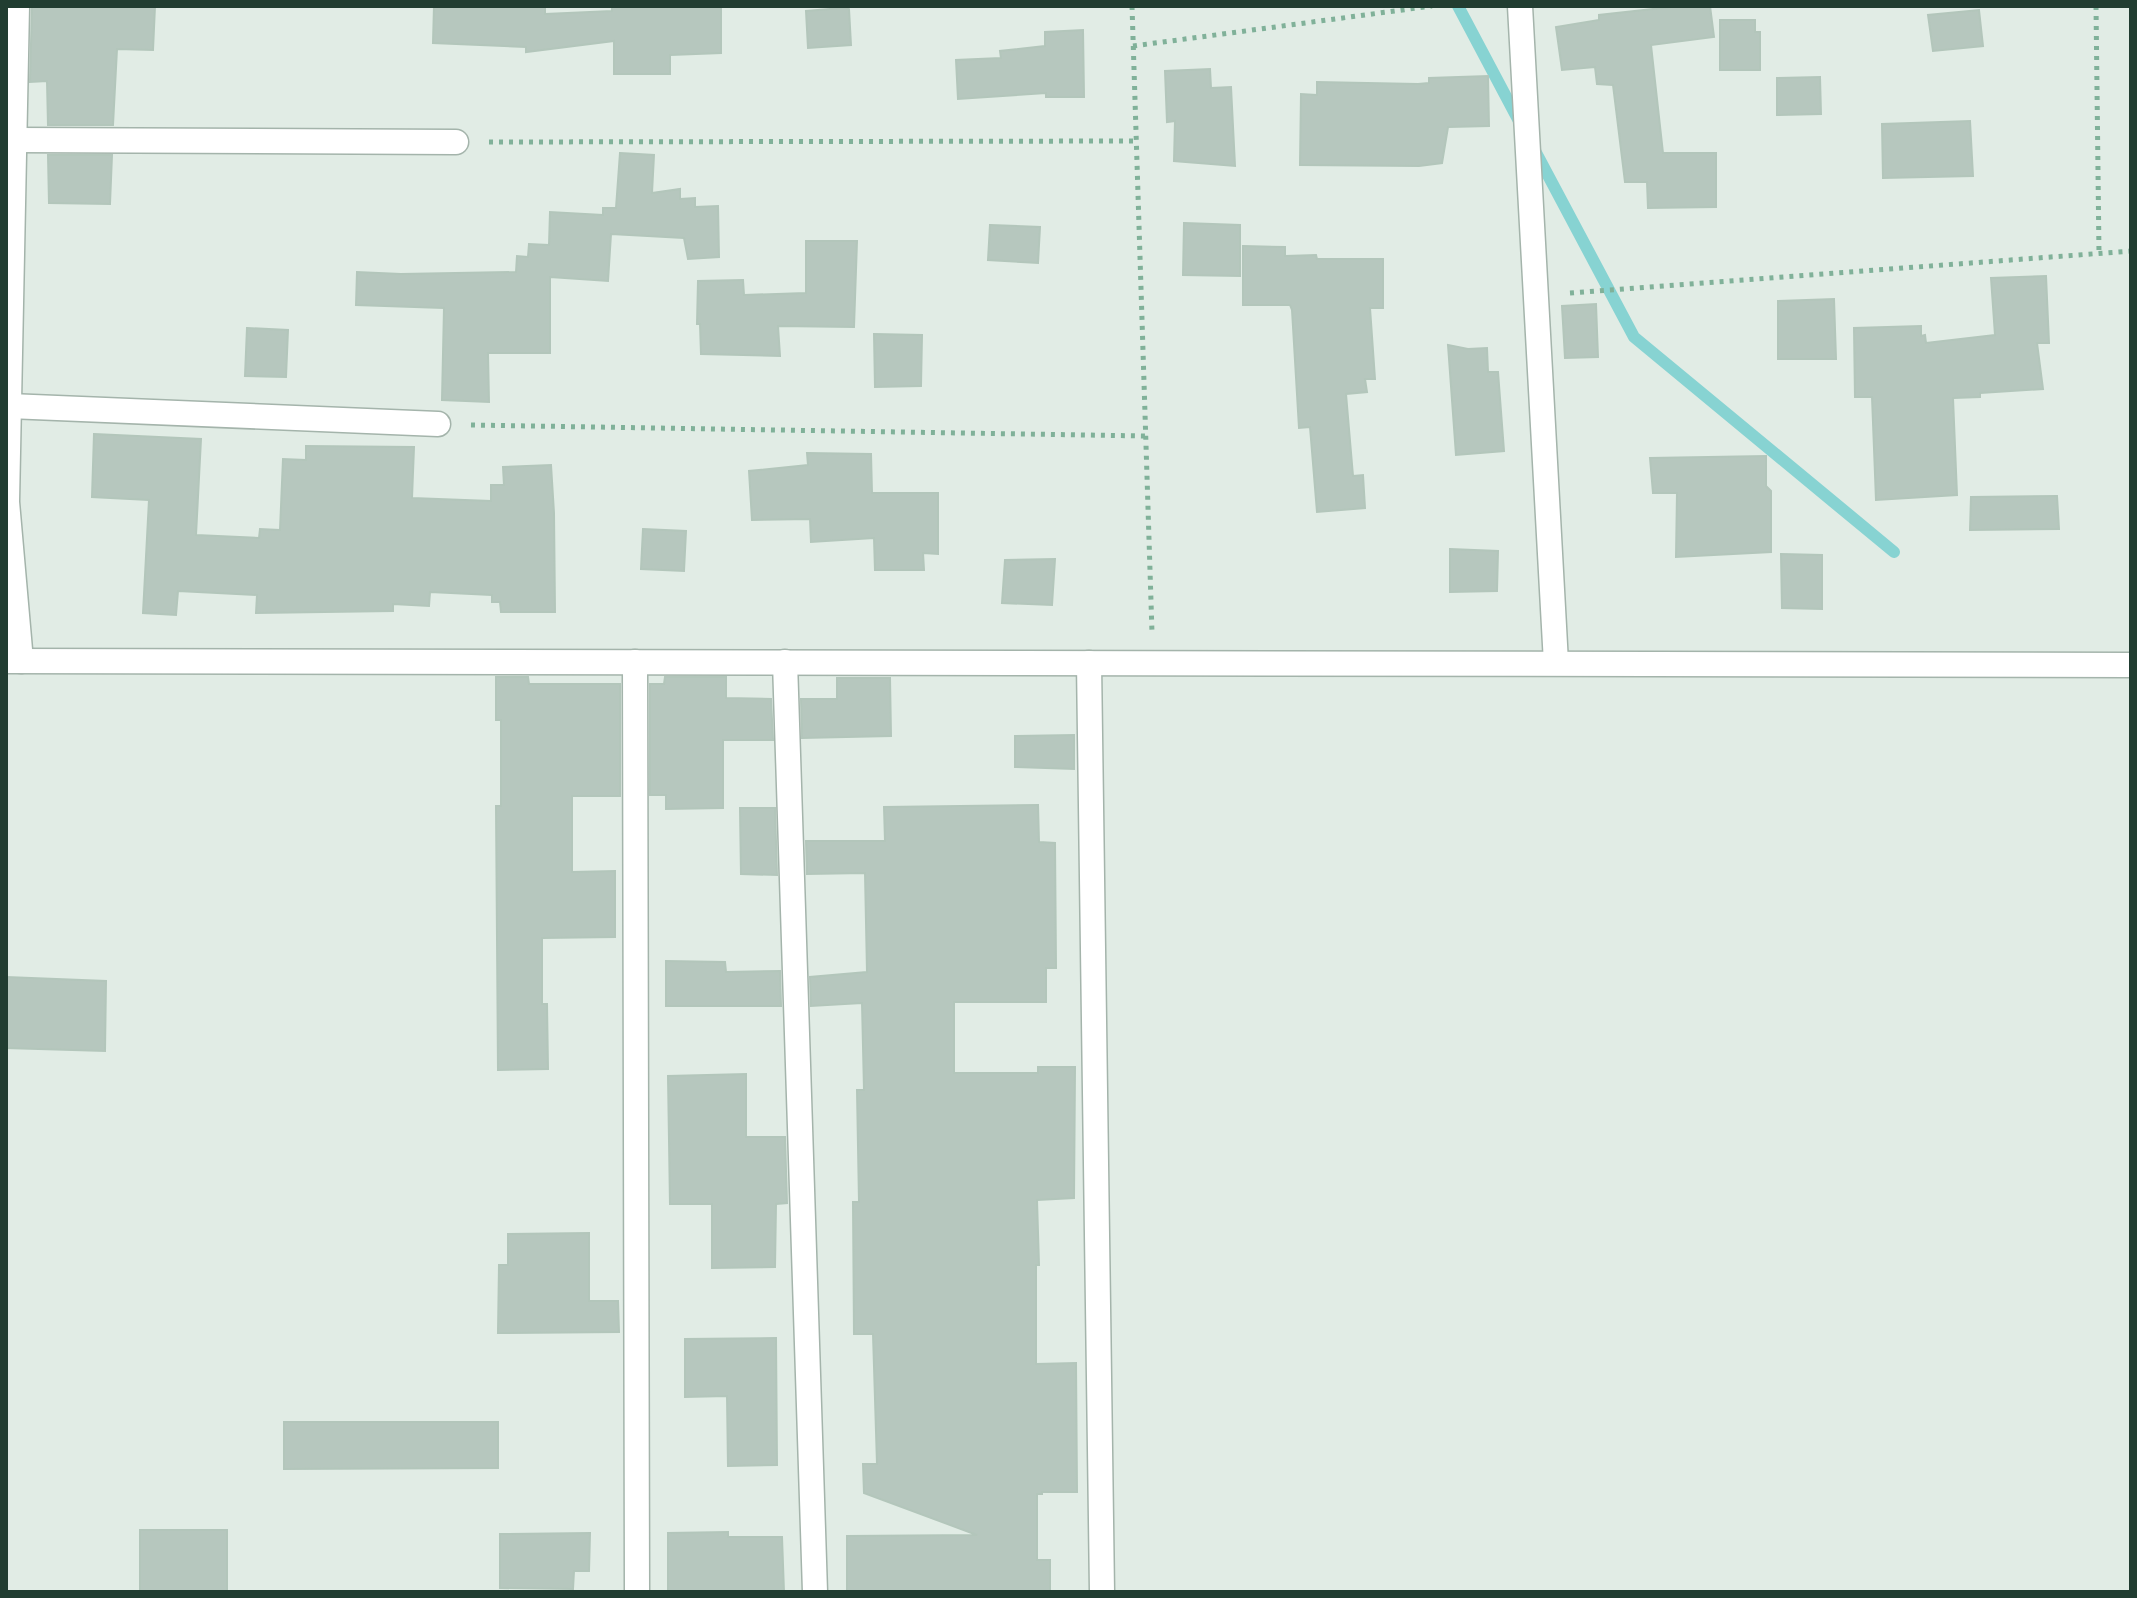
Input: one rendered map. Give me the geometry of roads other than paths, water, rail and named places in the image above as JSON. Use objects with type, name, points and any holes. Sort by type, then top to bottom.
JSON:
[{"type":"street","points":[[17,6],[7,502],[14,661],[2131,665]]},
{"type":"street","points":[[1520,6],[1556,663]]},
{"type":"street","points":[[15,140],[456,142]]},
{"type":"street","points":[[9,406],[438,424]]},
{"type":"street","points":[[635,662],[637,1592]]},
{"type":"street","points":[[785,662],[815,1592]]},
{"type":"street","points":[[1089,663],[1102,1592]]},
{"type":"waterway","points":[[1458,6],[1520,123]]},
{"type":"waterway","points":[[1533,147],[1634,337],[1894,552]]}]
